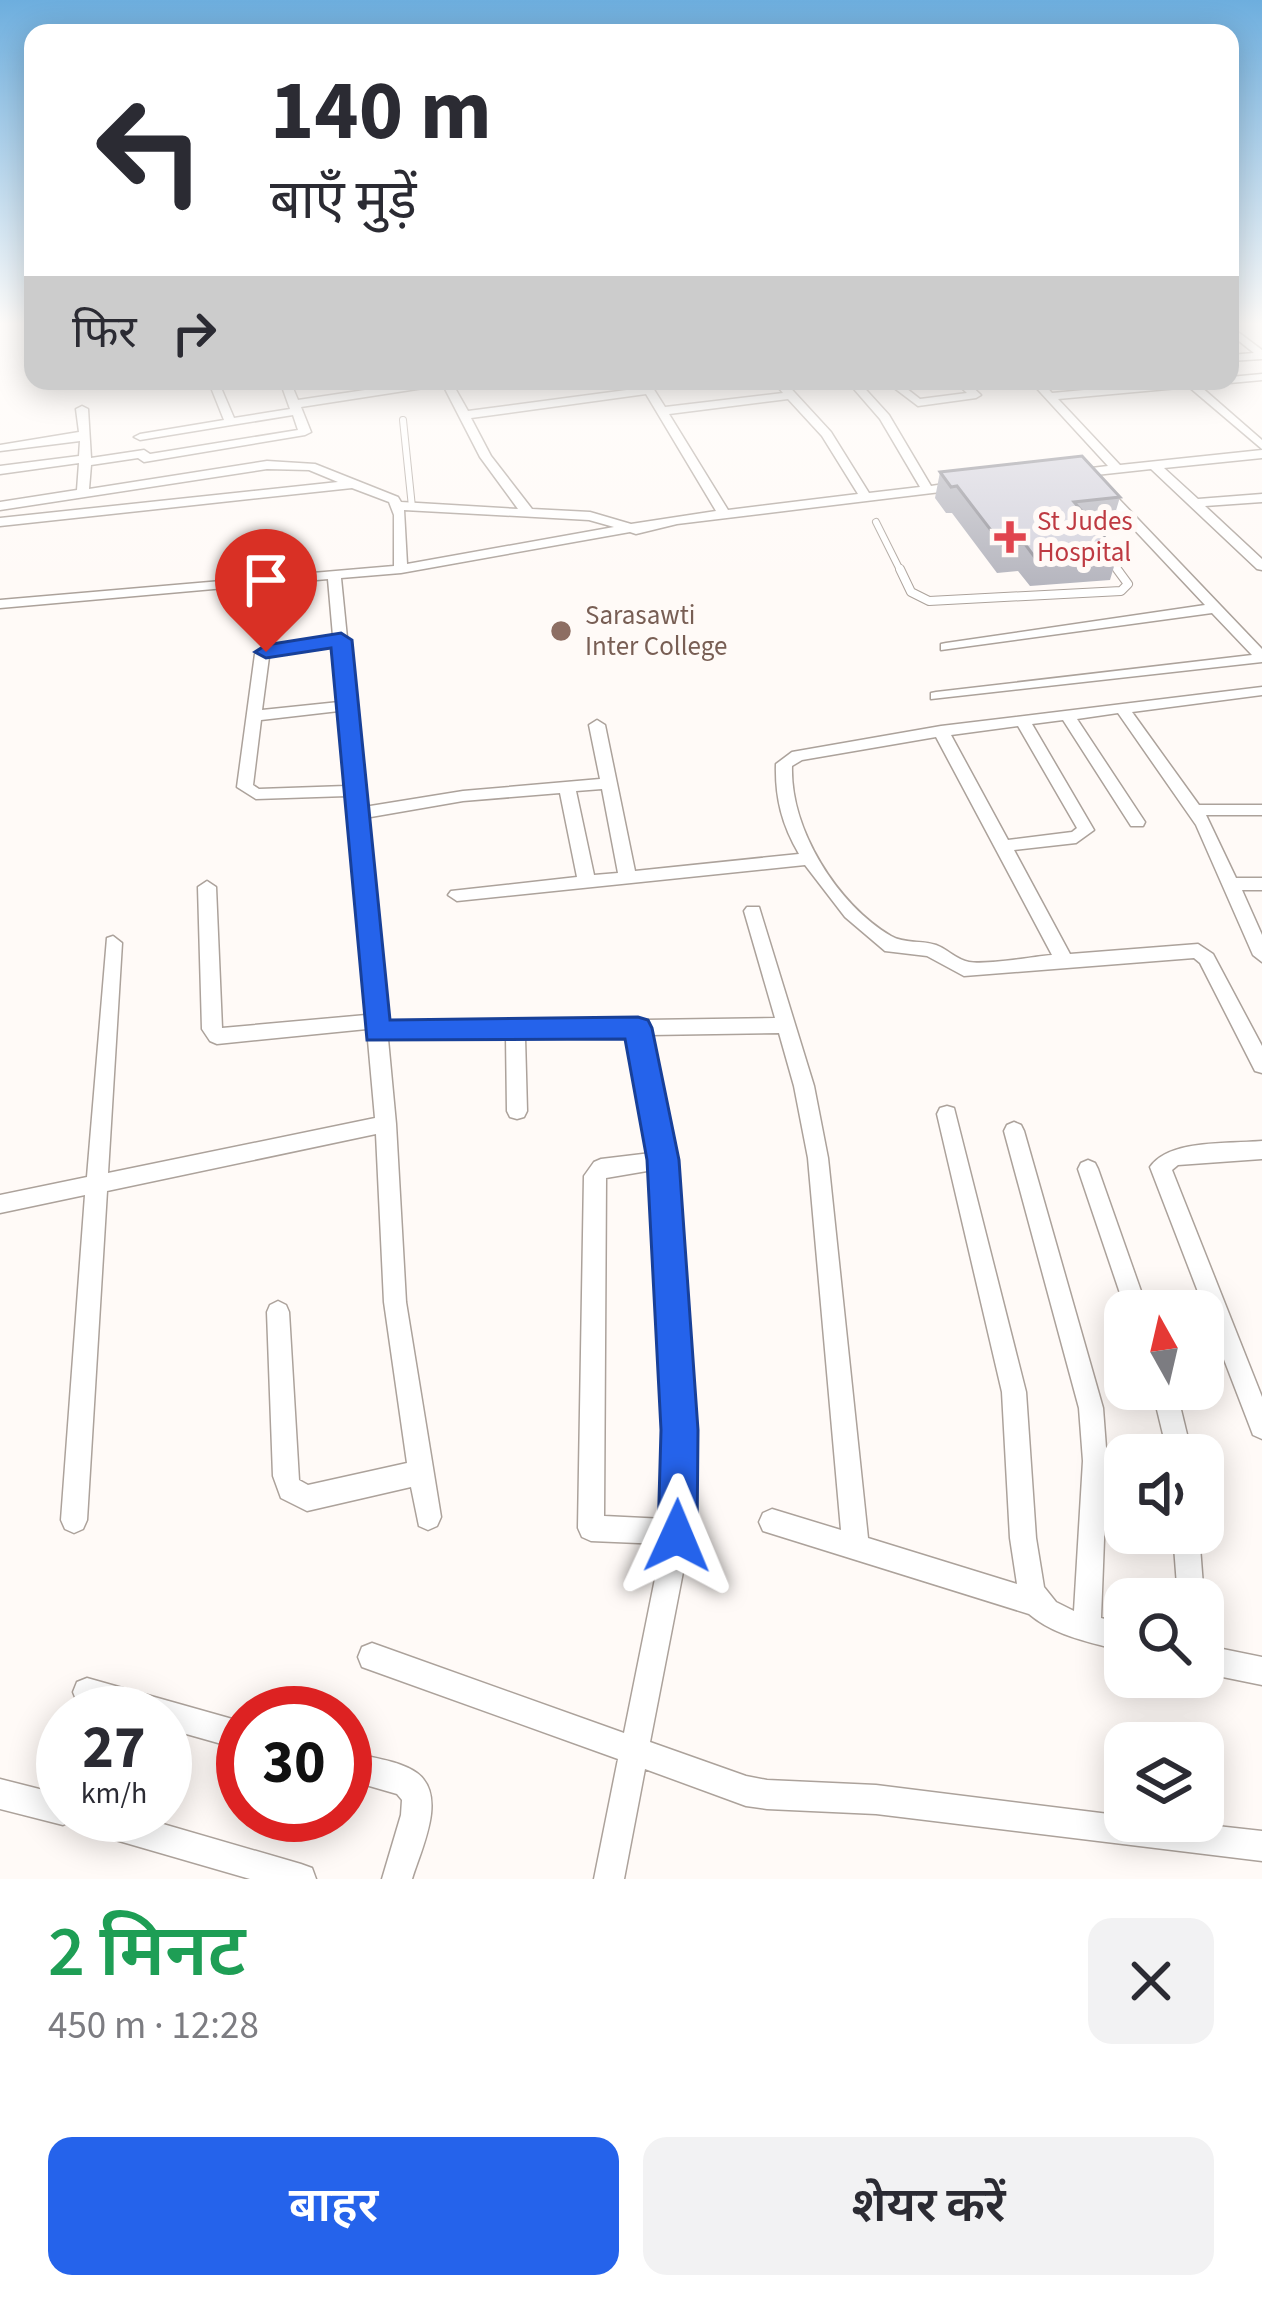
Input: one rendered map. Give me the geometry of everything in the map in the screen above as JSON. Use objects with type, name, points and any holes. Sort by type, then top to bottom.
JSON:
[{"type":"street","points":[[82,413],[83,495]]},
{"type":"street","points":[[226,413],[230,422]]},
{"type":"street","points":[[140,436],[272,413]]},
{"type":"street","points":[[0,470],[144,456],[305,432],[299,413]]},
{"type":"street","points":[[463,413],[486,458],[528,513]]},
{"type":"street","points":[[465,416],[486,413]]},
{"type":"street","points":[[663,413],[724,514]]},
{"type":"street","points":[[808,413],[865,496]]},
{"type":"street","points":[[881,413],[927,489]]},
{"type":"street","points":[[1067,413],[1118,469]]},
{"type":"street","points":[[1222,413],[1262,450]]},
{"type":"street","points":[[135,416],[150,483]]},
{"type":"street","points":[[0,448],[85,435]]},
{"type":"street","points":[[1064,474],[1262,450]]},
{"type":"street","points":[[0,506],[287,464],[311,466],[360,483],[405,507],[607,518],[636,530]]},
{"type":"street","points":[[1154,465],[1262,566]]},
{"type":"street","points":[[1088,472],[1262,657]]},
{"type":"street","points":[[0,522],[360,483]]},
{"type":"street","points":[[0,604],[401,569],[724,514],[977,484]]},
{"type":"street","points":[[1195,503],[1262,498]]},
{"type":"street","points":[[401,569],[405,507]]},
{"type":"street","points":[[334,576],[386,1124],[395,1302],[428,1517]]},
{"type":"street","points":[[946,647],[1215,608]]},
{"type":"street","points":[[341,640],[262,655],[245,787],[250,794],[354,791]]},
{"type":"street","points":[[936,697],[1262,657]]},
{"type":"street","points":[[1262,691],[941,731],[798,756],[784,764],[784,801],[810,859],[827,884],[891,946],[931,950],[964,969],[1184,949],[1203,953],[1262,1065]]},
{"type":"street","points":[[254,716],[347,706]]},
{"type":"street","points":[[1122,708],[1210,836],[1260,949]]},
{"type":"street","points":[[1067,715],[1137,822]]},
{"type":"street","points":[[1003,846],[1076,837],[1086,830],[1023,721]]},
{"type":"street","points":[[597,725],[628,879]]},
{"type":"street","points":[[941,731],[1063,958]]},
{"type":"street","points":[[356,814],[463,796],[609,783]]},
{"type":"street","points":[[567,787],[586,883]]},
{"type":"street","points":[[1194,810],[1262,810]]},
{"type":"street","points":[[458,895],[810,859]]},
{"type":"street","points":[[1230,884],[1262,884]]},
{"type":"street","points":[[207,886],[212,1028],[217,1036],[376,1027],[515,1030],[785,1025]]},
{"type":"street","points":[[753,911],[807,1100],[826,1215],[856,1548]]},
{"type":"street","points":[[74,1520],[113,943]]},
{"type":"street","points":[[609,1879],[677,1532],[679,1430],[663,1160],[638,1028]]},
{"type":"street","points":[[515,1030],[517,1111]]},
{"type":"street","points":[[947,1114],[1014,1392],[1021,1433],[1026,1574],[1037,1604]]},
{"type":"street","points":[[0,1204],[98,1180],[386,1124]]},
{"type":"street","points":[[1014,1131],[1091,1408],[1095,1461],[1087,1627]]},
{"type":"street","points":[[1262,1150],[1174,1157],[1160,1167],[1262,1427]]},
{"type":"street","points":[[663,1160],[602,1168],[596,1176],[591,1528],[677,1532]]},
{"type":"street","points":[[1088,1169],[1130,1290]]},
{"type":"street","points":[[278,1312],[285,1477],[290,1489],[307,1498],[421,1472]]},
{"type":"street","points":[[772,1522],[1037,1604],[1049,1613],[1104,1632]]},
{"type":"street","points":[[372,1657],[746,1791],[784,1799],[887,1799],[918,1807],[1262,1846]]},
{"type":"street","points":[[1224,1663],[1262,1671]]},
{"type":"street","points":[[372,1773],[405,1782],[417,1795],[416,1815],[397,1879]]},
{"type":"street","points":[[0,1794],[36,1803]]},
{"type":"street","points":[[174,1842],[301,1879]]},
{"type":"lane","points":[[403,420],[405,507]]},
{"type":"lane","points":[[876,522],[910,592],[922,600],[1114,592],[1128,584],[1123,569],[1095,542]]},
{"type":"lane","points":[[1158,566],[1178,563]]},
{"type":"building","points":[[1082,456],[1120,497],[1074,502],[1118,553],[1036,559],[1025,544],[1003,546],[957,486],[951,487],[940,472]]},
{"type":"place","name":"St Judes Hospital","points":[[1010,537]]},
{"type":"place","name":"Sarasawti Inter College","points":[[561,631]]},
{"type":"route","points":[[266,652],[341,640],[377,1032],[638,1028],[663,1160],[679,1430],[677,1536]]}]
